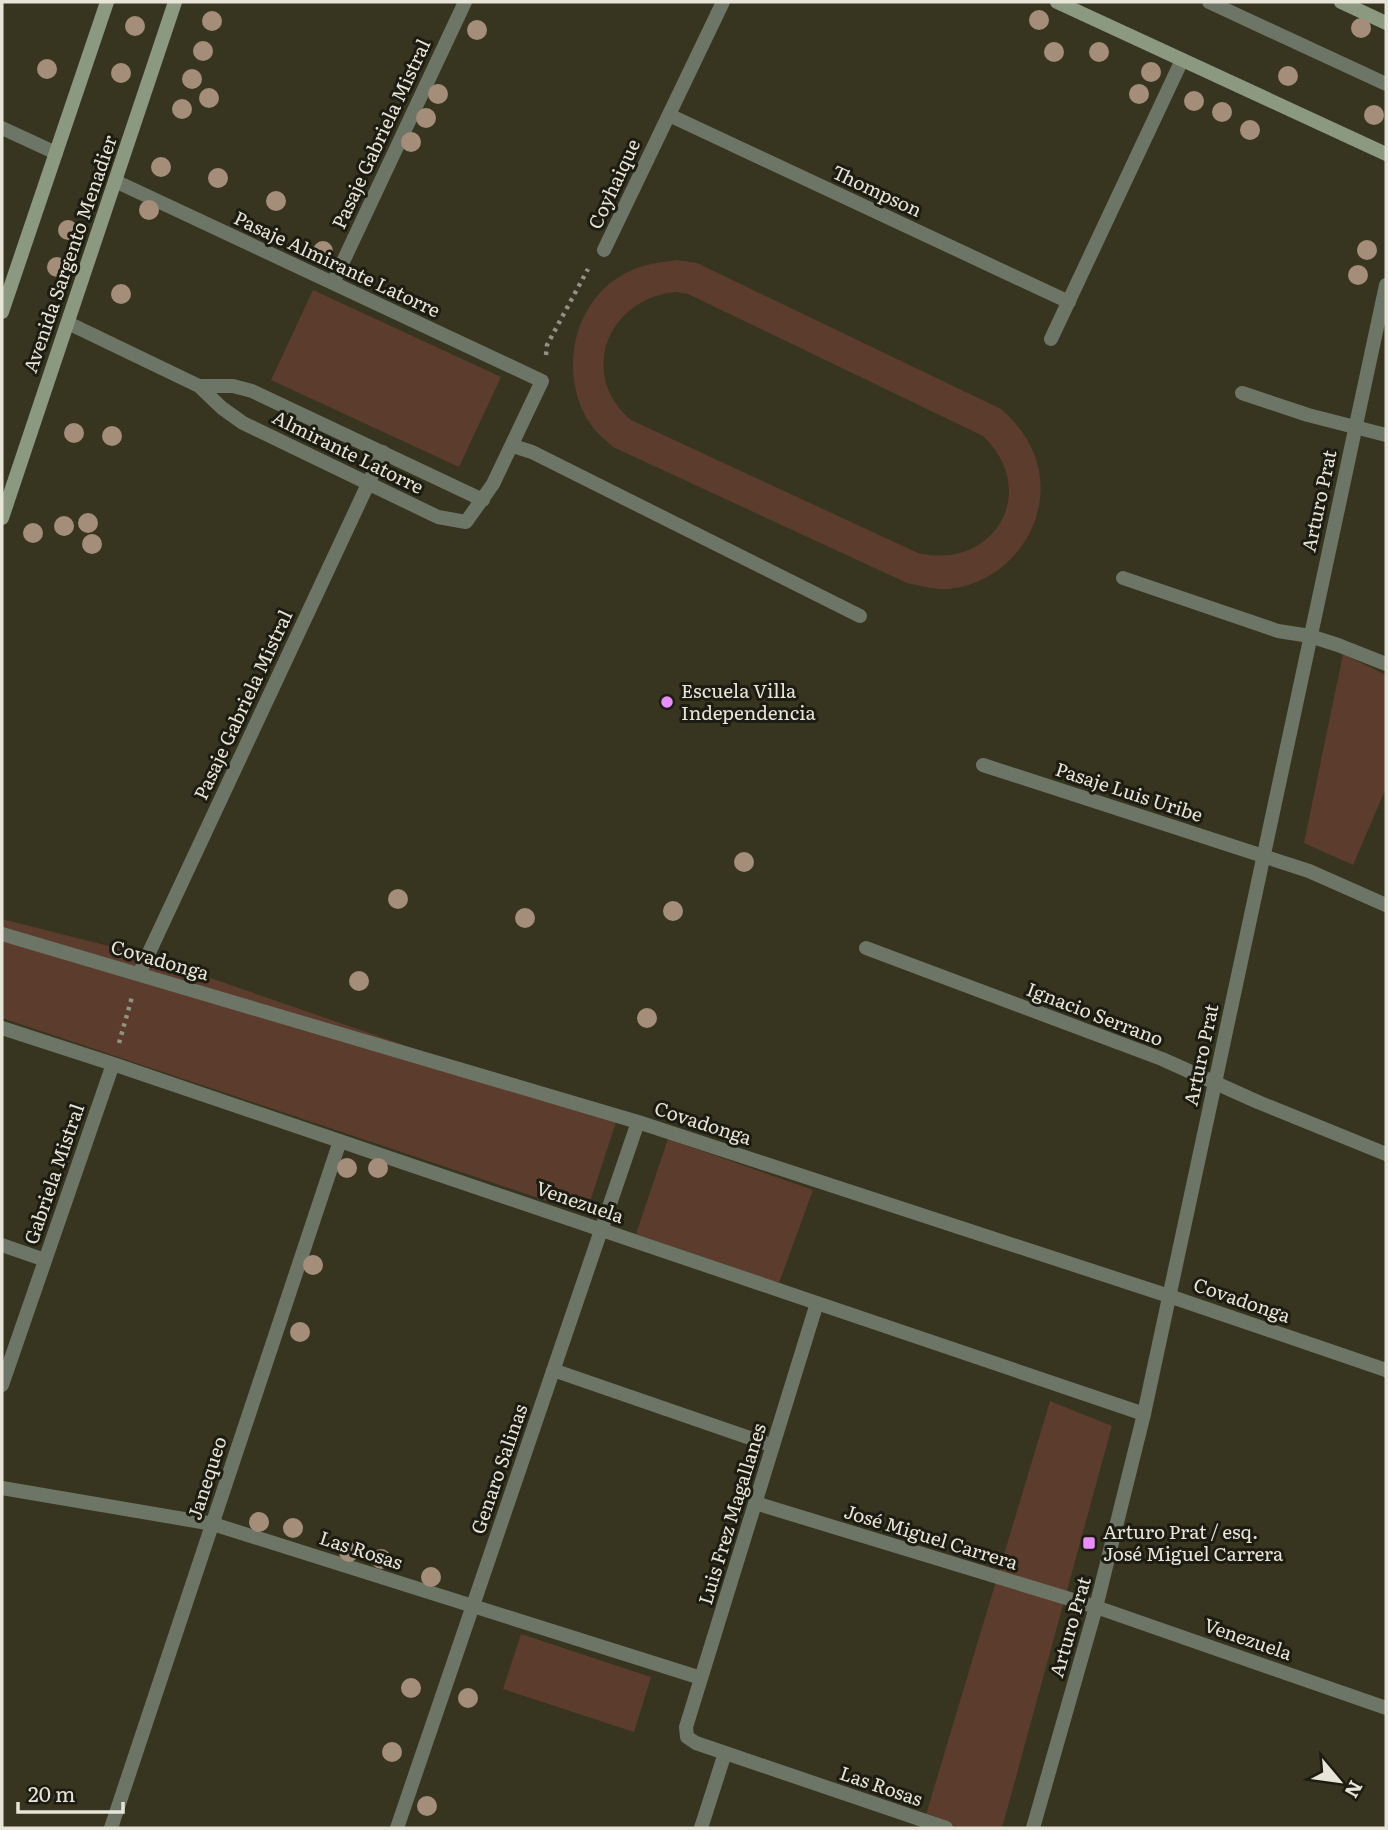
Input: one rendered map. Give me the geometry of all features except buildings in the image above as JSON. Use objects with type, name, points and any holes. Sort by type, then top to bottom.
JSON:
[{"type":"main road","points":[[2,312],[107,2]]},
{"type":"main road","name":"Avenida Sargento Menadier","points":[[2,519],[176,2]]},
{"type":"main road","points":[[1057,2],[1386,154]]},
{"type":"main road","points":[[1341,2],[1386,23]]},
{"type":"street","name":"Pasaje Gabriela Mistral","points":[[333,283],[465,2]]},
{"type":"street","name":"Coyhaique","points":[[604,250],[723,2]]},
{"type":"street","points":[[1209,2],[1386,84]]},
{"type":"street","points":[[1051,340],[1182,60]]},
{"type":"street","name":"Thompson","points":[[668,115],[1069,302]]},
{"type":"street","points":[[2,128],[56,153]]},
{"type":"street","name":"Pasaje Almirante Latorre","points":[[115,181],[542,381]]},
{"type":"street","name":"Arturo Prat","points":[[1033,1828],[1096,1607],[1144,1414],[1386,285]]},
{"type":"street","name":"Almirante Latorre","points":[[68,323],[199,386],[243,423],[438,517],[466,522],[483,500],[513,446],[542,381]]},
{"type":"street","name":"Almirante Latorre","points":[[199,386],[233,386],[252,391],[483,500]]},
{"type":"street","points":[[1242,393],[1308,415],[1386,435]]},
{"type":"street","points":[[513,446],[544,458],[860,616]]},
{"type":"street","name":"Pasaje Gabriela Mistral","points":[[139,974],[383,452]]},
{"type":"street","points":[[1123,578],[1260,625],[1310,636],[1386,664]]},
{"type":"street","name":"Pasaje Luis Uribe","points":[[983,765],[1308,871],[1386,905]]},
{"type":"street","name":"Covadonga","points":[[2,934],[638,1122],[1386,1370]]},
{"type":"street","name":"Ignacio Serrano","points":[[866,948],[1162,1059],[1386,1154]]},
{"type":"street","name":"Venezuela","points":[[2,1028],[1144,1414]]},
{"type":"street","name":"Gabriela Mistral","points":[[2,1385],[113,1064]]},
{"type":"street","name":"Genaro Salinas","points":[[397,1828],[638,1122]]},
{"type":"street","name":"Janequeo","points":[[111,1828],[340,1141]]},
{"type":"street","points":[[2,1245],[45,1260]]},
{"type":"street","name":"Luis Frez Magallanes","points":[[687,1737],[686,1727],[817,1303]]},
{"type":"street","points":[[553,1370],[773,1446]]},
{"type":"street","name":"Las Rosas","points":[[2,1488],[213,1524],[701,1678]]},
{"type":"street","name":"José Miguel Carrera","points":[[755,1503],[1096,1607]]},
{"type":"street","name":"Venezuela","points":[[1096,1607],[1386,1708]]},
{"type":"street","name":"Las Rosas","points":[[687,1737],[696,1743],[946,1828]]},
{"type":"street","points":[[701,1828],[725,1753]]},
{"type":"path","name":"Coyhaique","points":[[542,381],[547,345],[583,274],[604,250]]},
{"type":"path","points":[[113,1064],[139,974]]},
{"type":"shaded area","points":[[677,260],[697,263],[1001,409],[1029,442],[1040,479],[1040,501],[1034,523],[1024,543],[1010,560],[992,574],[972,584],[944,589],[907,583],[613,447],[590,424],[577,394],[573,372],[579,328],[588,308],[602,291],[619,277],[640,267]],"holes":[[[676,292],[688,294],[983,436],[1000,458],[1008,480],[1008,502],[1001,522],[987,538],[968,550],[945,555],[918,553],[631,420],[615,402],[606,381],[604,361],[608,341],[618,323],[633,308],[652,297]]]},
{"type":"shaded area","points":[[313,290],[501,377],[459,467],[271,380]]},
{"type":"shaded area","points":[[1343,654],[1386,675],[1386,788],[1353,865],[1304,843]]},
{"type":"shaded area","points":[[2,919],[144,955],[617,1119],[586,1214],[2,1018]]},
{"type":"shaded area","points":[[668,1139],[813,1190],[779,1283],[636,1234]]},
{"type":"shaded area","points":[[1050,1401],[1112,1426],[1002,1828],[922,1828]]},
{"type":"shaded area","points":[[521,1634],[651,1677],[634,1732],[503,1689]]},
{"type":"place","name":"Escuela Villa Independencia","points":[[667,702]]},
{"type":"place","name":"Arturo Prat / esq. José Miguel Carrera","points":[[1089,1543]]}]
